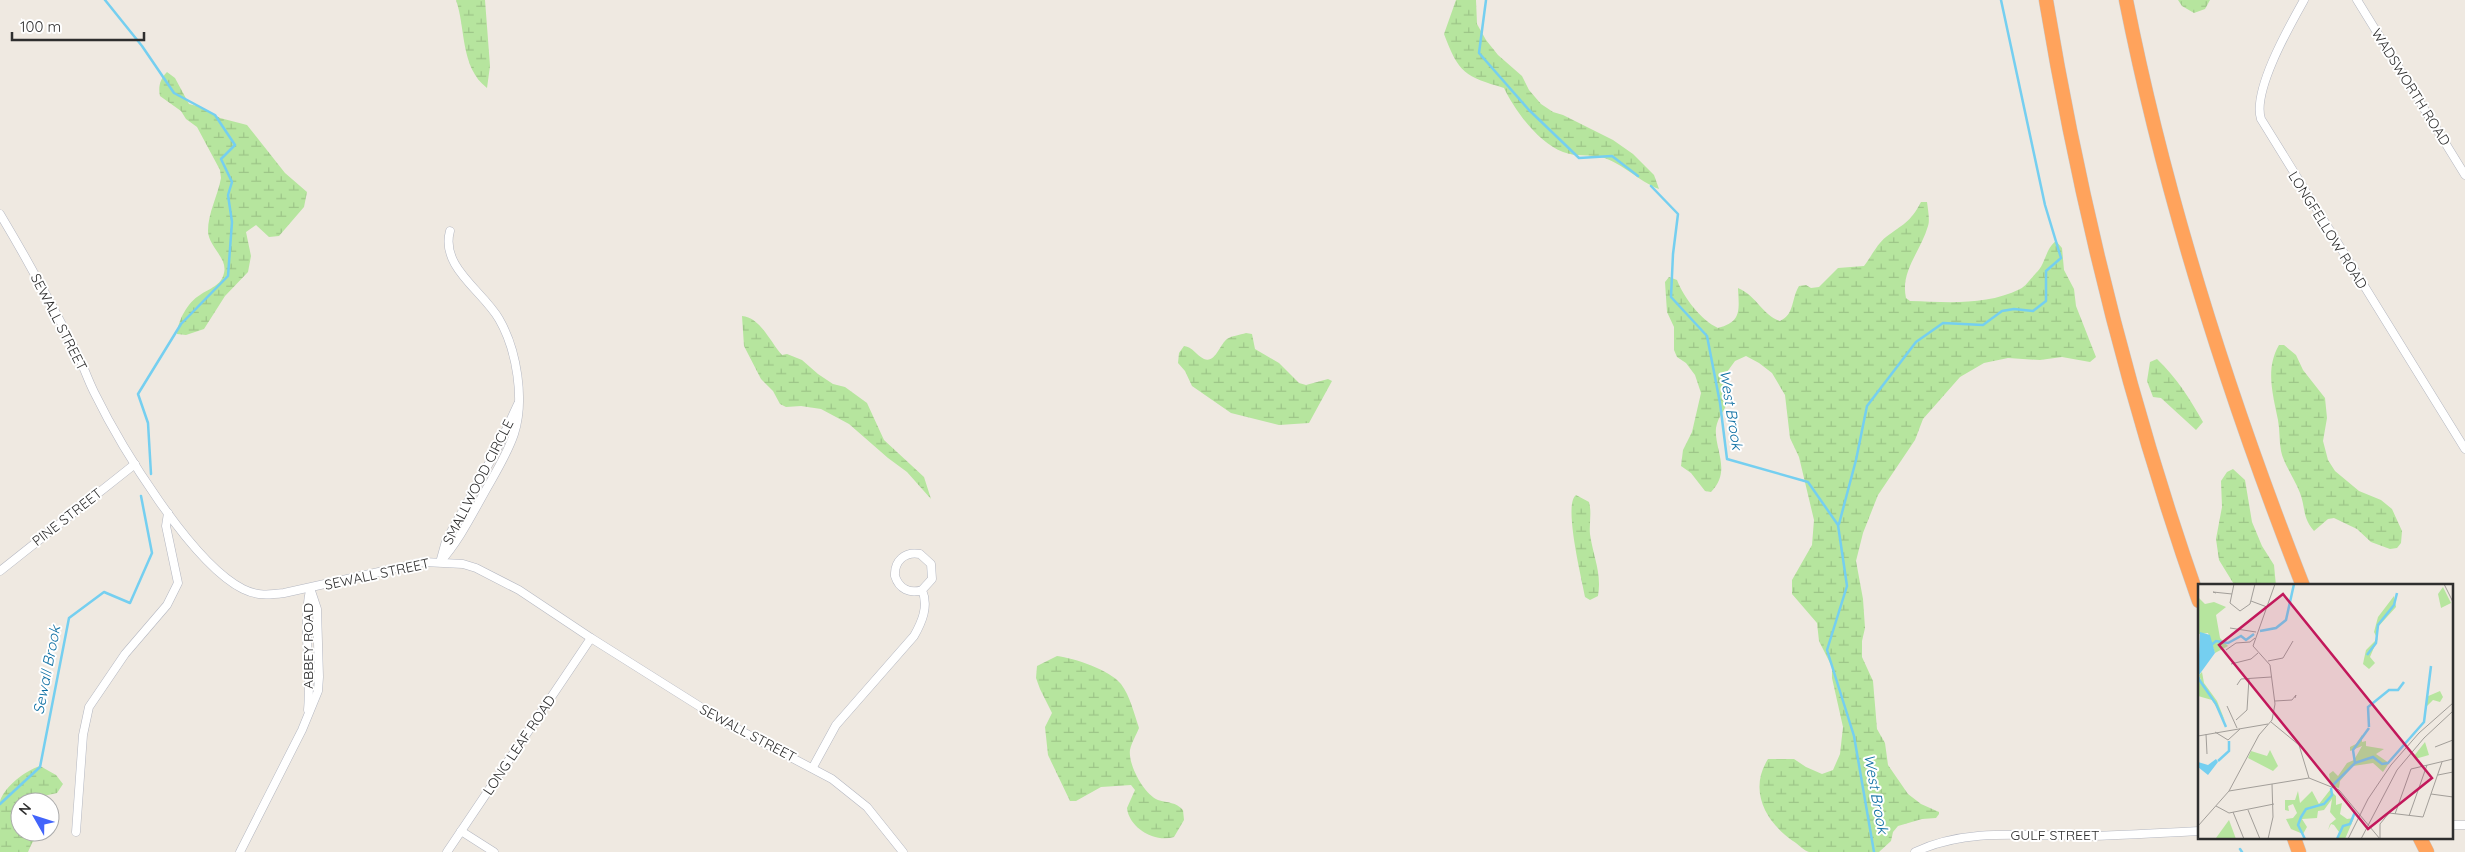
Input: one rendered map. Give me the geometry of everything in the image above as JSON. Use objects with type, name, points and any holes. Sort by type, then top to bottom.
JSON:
[{"type":"highway","points":[[2046,0],[2066,116],[2102,277],[2148,446],[2198,598]]},
{"type":"highway","points":[[2126,0],[2158,143],[2197,285],[2240,419],[2302,584]]},
{"type":"highway","points":[[2295,840],[2300,852]]},
{"type":"highway","points":[[2421,840],[2427,852]]},
{"type":"street","name":"LONGFELLOW ROAD","points":[[2304,0],[2286,33],[2265,82],[2260,104],[2261,119],[2465,449]]},
{"type":"street","name":"WADSWORTH ROAD","points":[[2357,0],[2465,175]]},
{"type":"street","name":"SEWALL STREET","points":[[0,215],[36,273],[80,359],[99,403],[135,464],[168,513],[199,553],[231,582],[244,590],[265,595],[310,588],[398,567],[440,562],[462,564],[499,579],[726,723],[813,767],[839,784],[867,807],[903,852]]},
{"type":"street","name":"SMALLWOOD CIRCLE","points":[[440,562],[446,541],[498,447],[518,404],[516,369],[506,332],[486,300],[453,263],[447,246],[450,231]]},
{"type":"street","name":"PINE STREET","points":[[0,570],[135,464]]},
{"type":"street","points":[[76,832],[83,735],[89,707],[125,654],[167,605],[178,583],[166,526],[168,513]]},
{"type":"street","points":[[920,554],[931,564],[932,579],[922,590],[908,591],[897,581],[896,566],[906,555],[920,554]]},
{"type":"street","name":"ABBEY ROAD","points":[[240,852],[307,717],[309,683],[306,610],[310,588]]},
{"type":"street","points":[[813,767],[836,725],[914,636],[924,611],[926,598],[922,590]]},
{"type":"street","name":"LONG LEAF ROAD","points":[[447,852],[591,638]]},
{"type":"street","points":[[2452,825],[2465,824]]},
{"type":"street","points":[[461,831],[494,852]]},
{"type":"street","name":"GULF STREET","points":[[1915,852],[1929,844],[1958,838],[2001,834],[2091,836],[2198,831]]},
{"type":"green space","points":[[456,0],[485,0],[490,66],[487,88],[478,79],[468,59]]},
{"type":"green space","points":[[1456,0],[1476,0],[1477,24],[1486,40],[1498,55],[1522,76],[1529,90],[1541,104],[1553,112],[1563,115],[1613,140],[1633,154],[1654,175],[1659,189],[1609,160],[1596,156],[1568,154],[1554,148],[1537,134],[1521,116],[1504,88],[1480,80],[1465,72],[1454,58],[1444,34]]},
{"type":"green space","points":[[2178,0],[2210,0],[2205,9],[2194,13],[2182,6]]},
{"type":"green space","points":[[167,72],[175,78],[189,104],[201,107],[220,118],[247,125],[285,173],[307,192],[304,207],[279,236],[269,237],[256,225],[246,232],[251,256],[248,272],[225,296],[204,329],[186,335],[177,334],[184,312],[191,302],[218,284],[224,273],[223,262],[211,242],[208,231],[221,178],[220,170],[197,127],[186,119],[181,111],[160,96],[160,83]]},
{"type":"green space","points":[[1921,202],[1927,202],[1929,224],[1908,270],[1905,288],[1906,298],[1910,301],[1966,302],[1980,301],[2007,294],[2020,289],[2026,284],[2042,265],[2052,244],[2056,241],[2062,248],[2064,270],[2074,289],[2076,306],[2096,357],[2090,362],[2062,357],[2040,360],[2008,358],[1984,363],[1960,377],[1923,419],[1915,440],[1878,495],[1863,533],[1856,561],[1863,599],[1865,628],[1862,641],[1862,657],[1873,681],[1877,729],[1885,743],[1888,765],[1908,794],[1921,804],[1939,812],[1939,814],[1936,818],[1922,819],[1898,826],[1893,832],[1891,841],[1879,852],[1809,852],[1775,825],[1763,805],[1760,794],[1762,771],[1768,759],[1794,759],[1822,774],[1833,770],[1840,754],[1843,727],[1832,678],[1832,667],[1819,641],[1817,623],[1792,594],[1792,580],[1812,545],[1814,520],[1799,457],[1790,438],[1785,395],[1772,373],[1759,363],[1746,356],[1735,361],[1727,372],[1729,399],[1716,428],[1721,460],[1720,476],[1711,492],[1705,491],[1691,473],[1681,466],[1683,450],[1692,432],[1701,393],[1695,375],[1686,363],[1677,357],[1674,350],[1674,327],[1667,312],[1665,282],[1669,277],[1677,280],[1694,308],[1705,320],[1718,328],[1735,319],[1738,309],[1738,288],[1750,296],[1769,315],[1780,321],[1788,314],[1799,286],[1819,287],[1838,268],[1864,266],[1880,243],[1910,219]]},
{"type":"green space","points":[[742,316],[748,317],[760,326],[782,355],[787,354],[802,360],[833,384],[845,387],[867,403],[884,440],[924,477],[931,499],[907,472],[849,424],[821,409],[801,406],[786,407],[780,404],[773,391],[761,379],[744,346]]},
{"type":"green space","points":[[1246,333],[1252,334],[1255,349],[1279,363],[1299,383],[1306,385],[1328,379],[1332,381],[1309,423],[1279,425],[1231,413],[1192,386],[1185,371],[1178,363],[1179,353],[1184,346],[1208,360],[1214,356],[1227,339]]},
{"type":"green space","points":[[2279,345],[2284,345],[2296,355],[2303,370],[2325,398],[2327,418],[2323,441],[2328,460],[2335,471],[2359,491],[2381,500],[2392,509],[2402,531],[2401,543],[2397,548],[2390,549],[2371,542],[2357,529],[2334,518],[2328,519],[2314,531],[2310,526],[2300,493],[2281,451],[2279,424],[2271,382],[2272,363]]},
{"type":"green space","points":[[2157,359],[2183,389],[2203,422],[2196,430],[2161,398],[2153,397],[2147,381],[2150,362]]},
{"type":"green space","points":[[2233,469],[2245,480],[2252,522],[2262,546],[2274,565],[2276,584],[2234,584],[2219,560],[2216,539],[2222,507],[2221,481],[2227,472]]},
{"type":"green space","points":[[1576,495],[1589,502],[1590,506],[1590,534],[1598,572],[1599,588],[1598,596],[1590,600],[1585,597],[1574,543],[1572,512],[1573,501]]},
{"type":"green space","points":[[1057,656],[1082,662],[1109,674],[1121,684],[1132,705],[1139,728],[1130,750],[1134,771],[1147,792],[1153,797],[1175,804],[1183,810],[1184,820],[1174,837],[1159,838],[1151,836],[1138,828],[1133,822],[1127,808],[1135,790],[1131,785],[1101,787],[1076,801],[1070,801],[1048,755],[1045,727],[1052,713],[1036,678],[1037,666]]},
{"type":"green space","points":[[40,766],[56,775],[63,784],[58,792],[10,792],[10,842],[33,842],[28,852],[0,852],[0,801],[6,790],[28,771]]},
{"type":"waterway","name":"Sewall Brook","points":[[105,0],[142,46],[174,93],[215,115],[235,145],[221,159],[232,182],[228,195],[232,222],[228,276],[181,324],[138,394],[148,423],[151,474]]},
{"type":"waterway","name":"West Brook","points":[[1486,0],[1479,53],[1529,110],[1579,158],[1612,156],[1638,176]]},
{"type":"waterway","points":[[1839,524],[1856,460],[1867,406],[1916,342],[1943,323],[1983,325],[2002,311],[2014,309],[2033,311],[2046,301],[2046,271],[2061,258],[2045,205],[2001,0]]},
{"type":"waterway","name":"West Brook","points":[[1651,186],[1678,214],[1673,254],[1671,297],[1707,336],[1720,403],[1727,459],[1808,482],[1838,525],[1847,586],[1827,650],[1854,736],[1874,852]]},
{"type":"waterway","name":"Sewall Brook","points":[[0,804],[40,767],[69,618],[104,592],[130,603],[152,553],[141,496]]}]
